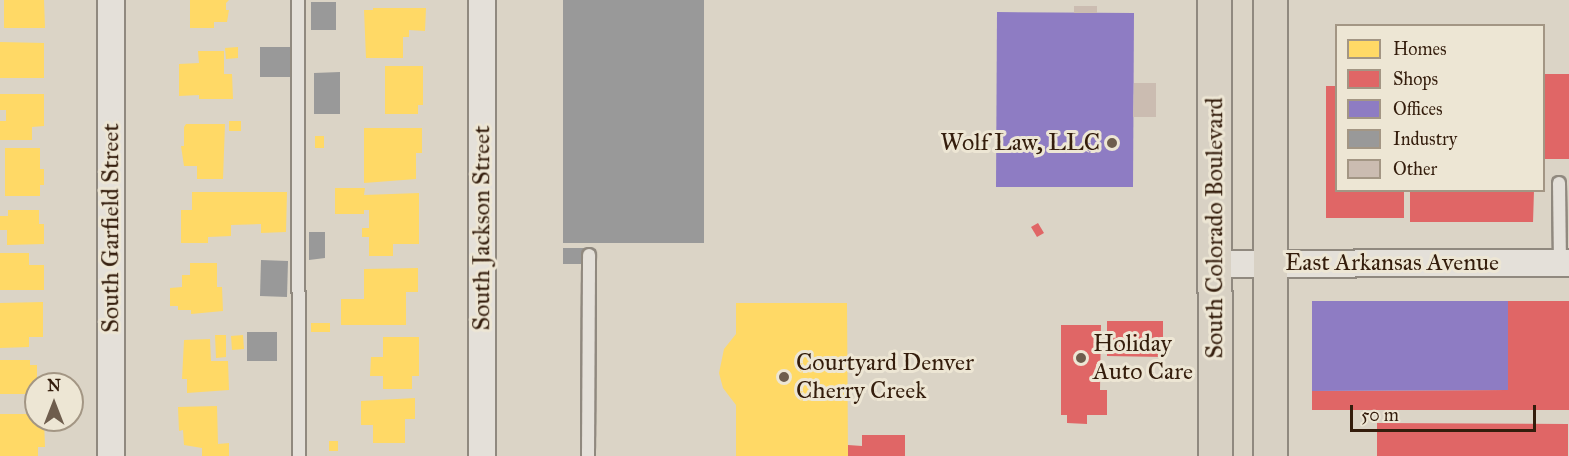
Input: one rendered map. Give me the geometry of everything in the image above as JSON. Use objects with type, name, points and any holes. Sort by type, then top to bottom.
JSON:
[{"type":"main road","name":"South Colorado Boulevard","points":[[1214,0],[1215,456]]},
{"type":"main road","points":[[1270,0],[1270,456]]},
{"type":"street","name":"South Garfield Street","points":[[111,0],[111,456]]},
{"type":"street","name":"South Jackson Street","points":[[482,0],[482,456]]},
{"type":"street","name":"East Arkansas Avenue","points":[[1215,264],[1564,263]]},
{"type":"lane","points":[[298,0],[299,456]]},
{"type":"lane","points":[[1559,183],[1564,263]]},
{"type":"lane","points":[[588,456],[589,255]]},
{"type":"building: Homes","points":[[4,0],[44,0],[45,28],[4,28]]},
{"type":"building: Homes","points":[[190,0],[229,0],[226,3],[226,10],[229,10],[227,22],[214,22],[214,28],[190,28]]},
{"type":"building: Homes","points":[[373,8],[426,8],[425,31],[409,30],[409,37],[403,37],[403,58],[366,58],[364,10],[373,10]]},
{"type":"building: Homes","points":[[0,42],[44,43],[44,78],[0,78]]},
{"type":"building: Homes","points":[[238,47],[238,58],[226,59],[225,48]]},
{"type":"building: Homes","points":[[198,51],[224,51],[224,74],[232,74],[233,99],[199,99],[199,95],[179,96],[179,64],[199,63]]},
{"type":"building: Homes","points":[[385,66],[423,66],[423,105],[418,105],[418,114],[385,114]]},
{"type":"building: Homes","points":[[0,94],[44,94],[44,126],[32,127],[32,140],[0,140],[0,121],[6,121],[6,110],[0,110]]},
{"type":"building: Homes","points":[[229,121],[241,121],[241,131],[229,131]]},
{"type":"building: Homes","points":[[186,124],[225,124],[223,179],[197,179],[197,166],[184,166],[181,146],[184,146]]},
{"type":"building: Homes","points":[[364,128],[422,128],[422,153],[416,153],[416,179],[364,183]]},
{"type":"building: Homes","points":[[315,136],[324,136],[324,148],[315,148]]},
{"type":"building: Homes","points":[[5,148],[40,148],[40,169],[44,169],[44,185],[40,185],[40,196],[5,196]]},
{"type":"building: Homes","points":[[335,188],[365,188],[364,195],[419,193],[419,244],[393,244],[393,256],[369,256],[369,237],[362,237],[362,228],[369,228],[369,210],[364,210],[364,214],[335,214]]},
{"type":"building: Homes","points":[[192,192],[287,192],[286,232],[261,233],[261,224],[231,225],[231,236],[208,237],[208,243],[181,243],[181,210],[192,210]]},
{"type":"building: Homes","points":[[8,210],[39,210],[39,224],[44,224],[44,244],[7,245],[7,230],[0,230],[0,216],[8,216]]},
{"type":"building: Homes","points":[[0,253],[29,253],[29,265],[44,265],[44,290],[0,290]]},
{"type":"building: Homes","points":[[190,263],[217,263],[217,287],[222,287],[223,311],[191,314],[191,310],[178,310],[178,306],[170,306],[170,288],[182,287],[182,275],[190,275]]},
{"type":"building: Homes","points":[[418,268],[418,292],[406,292],[406,325],[341,325],[341,299],[364,299],[364,269]]},
{"type":"building: Homes","points":[[43,302],[43,337],[29,337],[29,347],[0,348],[0,303]]},
{"type":"building: Homes","name":"Courtyard Denver Cherry Creek","points":[[736,303],[847,303],[848,456],[736,456],[736,405],[723,388],[719,373],[724,349],[736,334]]},
{"type":"building: Homes","points":[[311,323],[330,323],[330,332],[311,332]]},
{"type":"building: Homes","points":[[215,335],[226,335],[226,357],[216,358]]},
{"type":"building: Homes","points":[[243,335],[244,349],[232,350],[231,336]]},
{"type":"building: Homes","points":[[383,337],[419,337],[419,376],[412,376],[412,389],[383,389],[383,376],[370,376],[371,357],[383,357]]},
{"type":"building: Homes","points":[[210,339],[211,361],[228,361],[229,390],[187,393],[187,379],[182,379],[184,340]]},
{"type":"building: Homes","points":[[0,360],[30,360],[30,365],[37,365],[37,372],[24,372],[24,394],[0,394]]},
{"type":"building: Homes","points":[[415,398],[415,419],[405,419],[405,443],[373,443],[373,425],[361,425],[361,401]]},
{"type":"building: Homes","points":[[217,406],[218,444],[229,443],[229,456],[202,456],[202,448],[184,445],[183,430],[179,431],[178,407]]},
{"type":"building: Homes","points":[[0,414],[24,414],[24,432],[44,432],[45,447],[38,447],[38,456],[0,456]]},
{"type":"building: Homes","points":[[329,441],[338,441],[338,451],[329,451]]},
{"type":"building: Shops","points":[[1545,74],[1569,74],[1569,159],[1545,159]]},
{"type":"building: Shops","points":[[1326,86],[1335,86],[1335,192],[1404,192],[1404,218],[1326,218]]},
{"type":"building: Shops","points":[[1410,192],[1534,192],[1533,222],[1410,222]]},
{"type":"building: Shops","points":[[1038,223],[1044,233],[1037,237],[1031,227]]},
{"type":"building: Shops","points":[[1508,301],[1569,301],[1569,410],[1312,410],[1312,391],[1508,390]]},
{"type":"building: Shops","points":[[1107,321],[1163,321],[1163,357],[1107,356]]},
{"type":"building: Shops","name":"Holiday Auto Care","points":[[1061,325],[1101,325],[1100,390],[1107,390],[1107,415],[1087,415],[1087,424],[1067,423],[1067,415],[1061,415]]},
{"type":"building: Shops","points":[[1377,423],[1568,424],[1568,456],[1377,456]]},
{"type":"building: Shops","points":[[862,435],[905,435],[905,456],[848,456],[848,445],[862,446]]},
{"type":"building: Offices","points":[[997,12],[1134,13],[1133,187],[996,187]]},
{"type":"building: Offices","points":[[1312,301],[1508,301],[1508,390],[1312,391]]},
{"type":"building: Industry","points":[[563,0],[704,0],[704,243],[563,243]]},
{"type":"building: Industry","points":[[311,2],[336,2],[336,30],[311,30]]},
{"type":"building: Industry","points":[[260,47],[291,47],[291,77],[260,77]]},
{"type":"building: Industry","points":[[340,72],[340,114],[314,114],[314,73]]},
{"type":"building: Industry","points":[[309,232],[325,232],[325,258],[309,260]]},
{"type":"building: Industry","points":[[563,248],[585,248],[585,264],[563,264]]},
{"type":"building: Industry","points":[[261,260],[288,261],[287,297],[260,296]]},
{"type":"building: Industry","points":[[247,332],[277,332],[277,361],[247,361]]},
{"type":"building: Other","points":[[1074,6],[1097,6],[1097,13],[1074,13]]},
{"type":"building: Other","points":[[1134,83],[1156,83],[1156,117],[1133,117]]},
{"type":"place","name":"Wolf Law, LLC","points":[[1112,143]]},
{"type":"place","name":"Holiday Auto Care","points":[[1081,358]]},
{"type":"place","name":"Courtyard Denver Cherry Creek","points":[[784,377]]}]
